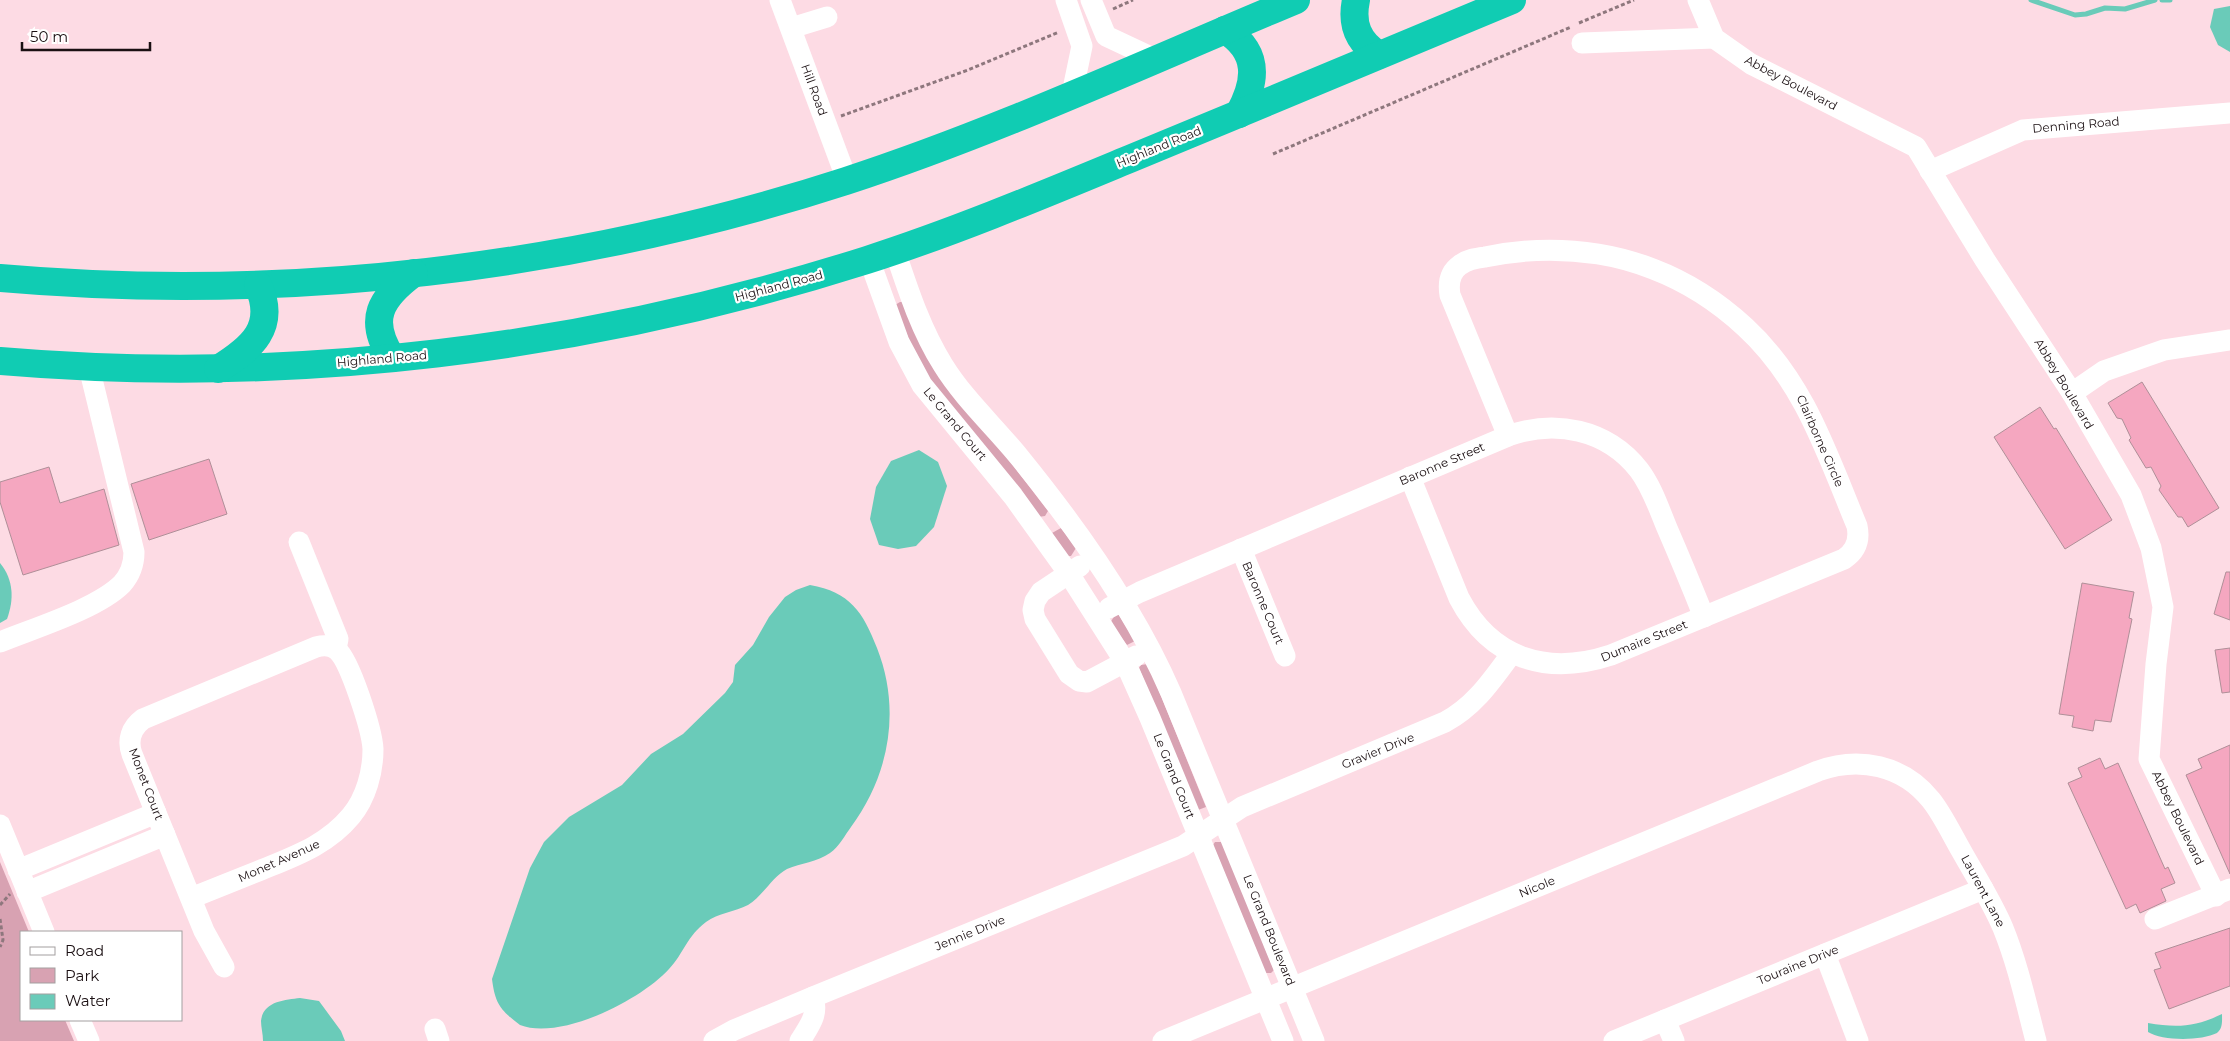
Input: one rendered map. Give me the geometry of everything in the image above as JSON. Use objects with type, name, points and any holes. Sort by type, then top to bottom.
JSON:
[{"type":"highway","points":[[0,278],[109,284],[258,285],[354,279],[414,273],[549,254],[685,226],[752,209],[847,180],[951,143],[1296,0]]},
{"type":"highway","points":[[1356,0],[1354,21],[1357,33],[1368,49],[1379,55]]},
{"type":"highway","name":"Highland Road","points":[[0,361],[89,367],[218,369],[276,367],[392,358],[533,341],[609,328],[775,287],[895,251],[990,216],[1512,0]]},
{"type":"highway","points":[[1225,30],[1248,52],[1251,64],[1250,88],[1238,114]]},
{"type":"highway","points":[[392,358],[380,337],[378,324],[381,308],[396,286],[414,273]]},
{"type":"highway","points":[[218,369],[239,356],[252,344],[260,332],[265,319],[265,306],[258,285]]},
{"type":"street","name":"Hill Road","points":[[780,0],[847,180]]},
{"type":"street","points":[[1066,0],[1082,46],[1072,94]]},
{"type":"street","points":[[1582,43],[1714,38],[1698,0]]},
{"type":"street","points":[[1099,6],[1106,36],[1155,59]]},
{"type":"street","points":[[791,28],[826,17]]},
{"type":"street","name":"Abbey Boulevard","points":[[1714,38],[1751,64],[1916,147],[1985,260],[2072,393],[2131,495],[2151,548],[2163,608],[2156,664],[2149,759],[2223,893]]},
{"type":"street","name":"Denning Road","points":[[1930,171],[2023,130],[2230,113]]},
{"type":"street","name":"Clairborne Circle","points":[[1508,436],[1450,295],[1450,279],[1455,270],[1471,260],[1509,252],[1542,250],[1599,254],[1653,269],[1690,287],[1726,310],[1759,340],[1786,373],[1812,417],[1857,526],[1858,539],[1851,553]]},
{"type":"street","points":[[895,251],[918,316],[944,367],[961,390],[1026,465],[1062,514],[1122,600],[1150,648],[1171,693],[1223,819]]},
{"type":"street","name":"Le Grand Court","points":[[869,259],[899,342],[922,385],[997,475],[1069,574],[1125,662],[1198,836]]},
{"type":"street","points":[[2072,393],[2104,371],[2164,350],[2230,340]]},
{"type":"street","points":[[0,642],[80,610],[106,596],[122,584],[134,563],[134,552],[89,367]]},
{"type":"street","name":"Baronne Street","points":[[1097,616],[1122,600],[1410,477],[1508,436],[1545,427],[1576,430],[1598,437],[1625,455],[1648,483],[1704,617]]},
{"type":"street","name":"Dumaire Street","points":[[1410,477],[1464,608],[1484,633],[1512,653],[1525,659],[1554,664],[1587,662],[1610,655],[1844,558],[1851,553]]},
{"type":"street","points":[[1038,531],[1062,514]]},
{"type":"street","points":[[299,542],[338,639],[336,649]]},
{"type":"street","name":"Baronne Court","points":[[1241,549],[1285,656]]},
{"type":"street","points":[[1093,558],[1041,592],[1035,601],[1033,610],[1035,619],[1066,670],[1075,679],[1087,682],[1150,648]]},
{"type":"street","name":"Monet Court","points":[[165,835],[130,748],[131,734],[143,719],[316,647],[327,645],[336,649]]},
{"type":"street","name":"Monet Avenue","points":[[191,898],[315,847],[343,825],[360,802],[368,784],[371,766],[371,734],[363,707],[343,659],[336,649]]},
{"type":"street","name":"Gravier Drive","points":[[1223,819],[1242,807],[1434,728],[1455,716],[1479,697],[1512,653]]},
{"type":"street","name":"Nicole","points":[[1163,1041],[1825,769],[1852,764],[1875,765],[1897,772],[1913,782]]},
{"type":"street","name":"Laurent Lane","points":[[1913,782],[1932,802],[1983,889],[2009,943],[2036,1041]]},
{"type":"street","points":[[18,870],[156,813]]},
{"type":"street","name":"Jennie Drive","points":[[714,1041],[734,1030],[1184,846],[1223,819]]},
{"type":"street","name":"Le Grand Boulevard","points":[[1223,819],[1314,1041]]},
{"type":"street","points":[[0,825],[44,931]]},
{"type":"street","points":[[27,892],[165,835],[204,931],[224,967]]},
{"type":"street","points":[[1198,836],[1283,1041]]},
{"type":"street","name":"Touraine Drive","points":[[1614,1041],[1983,889]]},
{"type":"street","points":[[2155,920],[2223,893]]},
{"type":"street","points":[[1825,954],[1858,1041]]},
{"type":"street","points":[[800,1041],[815,1016],[816,1005],[814,997]]},
{"type":"street","points":[[1665,1020],[1674,1041]]},
{"type":"street","points":[[80,1021],[89,1041]]},
{"type":"path","points":[[1099,6],[1134,0]]},
{"type":"path","points":[[1272,154],[1634,0]]},
{"type":"path","points":[[849,113],[968,70],[1062,31]]},
{"type":"path","points":[[0,919],[3,940],[0,947]]},
{"type":"green space","points":[[903,302],[979,421],[1048,511],[1045,516],[1038,517],[920,367],[895,305]]},
{"type":"green space","points":[[1061,528],[1076,548],[1071,556],[1067,556],[1052,533]]},
{"type":"green space","points":[[1115,615],[1119,615],[1135,641],[1127,645],[1110,623]]},
{"type":"green space","points":[[1148,664],[1206,807],[1198,810],[1139,668],[1141,665]]},
{"type":"green space","points":[[1215,842],[1222,842],[1274,970],[1271,973],[1265,973],[1213,845]]},
{"type":"green space","points":[[0,862],[29,931],[20,931],[20,1021],[65,1021],[74,1041],[0,1041]]},
{"type":"water","points":[[2230,6],[2230,52],[2218,45],[2210,27],[2214,9]]},
{"type":"water","points":[[919,450],[938,462],[947,486],[934,527],[916,546],[898,549],[879,545],[870,519],[876,487],[891,461]]},
{"type":"water","points":[[0,563],[8,576],[12,597],[7,619],[0,623]]},
{"type":"water","points":[[810,585],[835,593],[845,599],[860,614],[877,648],[889,694],[888,741],[883,763],[864,807],[851,827],[830,853],[787,869],[748,905],[706,922],[694,933],[669,969],[640,993],[620,1005],[599,1015],[556,1027],[537,1028],[520,1025],[503,1010],[497,1000],[492,979],[530,868],[544,842],[569,817],[622,785],[651,754],[683,734],[725,693],[733,682],[735,665],[753,645],[769,617],[785,597],[796,590]]},
{"type":"water","points":[[300,998],[319,1001],[341,1031],[345,1041],[263,1041],[261,1021],[266,1009],[276,1003]]},
{"type":"water","points":[[2222,1014],[2220,1029],[2217,1033],[2210,1036],[2182,1039],[2162,1037],[2148,1032],[2148,1023],[2168,1026],[2186,1025],[2203,1022]]},
{"type":"building","points":[[2142,382],[2219,508],[2188,527],[2182,517],[2178,517],[2159,490],[2161,486],[2151,467],[2146,468],[2129,440],[2131,438],[2122,419],[2117,418],[2108,403]]},
{"type":"building","points":[[2040,407],[2054,429],[2056,428],[2112,520],[2065,549],[1994,437]]},
{"type":"building","points":[[209,459],[227,514],[149,540],[131,484]]},
{"type":"building","points":[[49,467],[60,503],[104,489],[119,545],[23,575],[0,502],[0,482]]},
{"type":"building","points":[[2226,572],[2230,572],[2230,620],[2214,614]]},
{"type":"building","points":[[2082,583],[2134,592],[2129,618],[2132,619],[2111,722],[2095,720],[2093,731],[2072,727],[2074,716],[2059,714]]},
{"type":"building","points":[[2230,648],[2230,692],[2222,693],[2215,650]]},
{"type":"building","points":[[2230,745],[2230,874],[2186,775],[2202,768],[2198,759]]},
{"type":"building","points":[[2100,758],[2105,769],[2118,763],[2165,869],[2168,867],[2175,883],[2161,889],[2166,901],[2140,913],[2136,904],[2126,909],[2068,783],[2082,777],[2078,768]]},
{"type":"building","points":[[2230,928],[2230,986],[2169,1009],[2154,970],[2161,968],[2155,953]]},
{"type":"waterway","points":[[2031,0],[2075,15],[2086,14],[2105,8],[2125,9],[2155,0]]},
{"type":"waterway","points":[[2162,0],[2170,0]]}]
